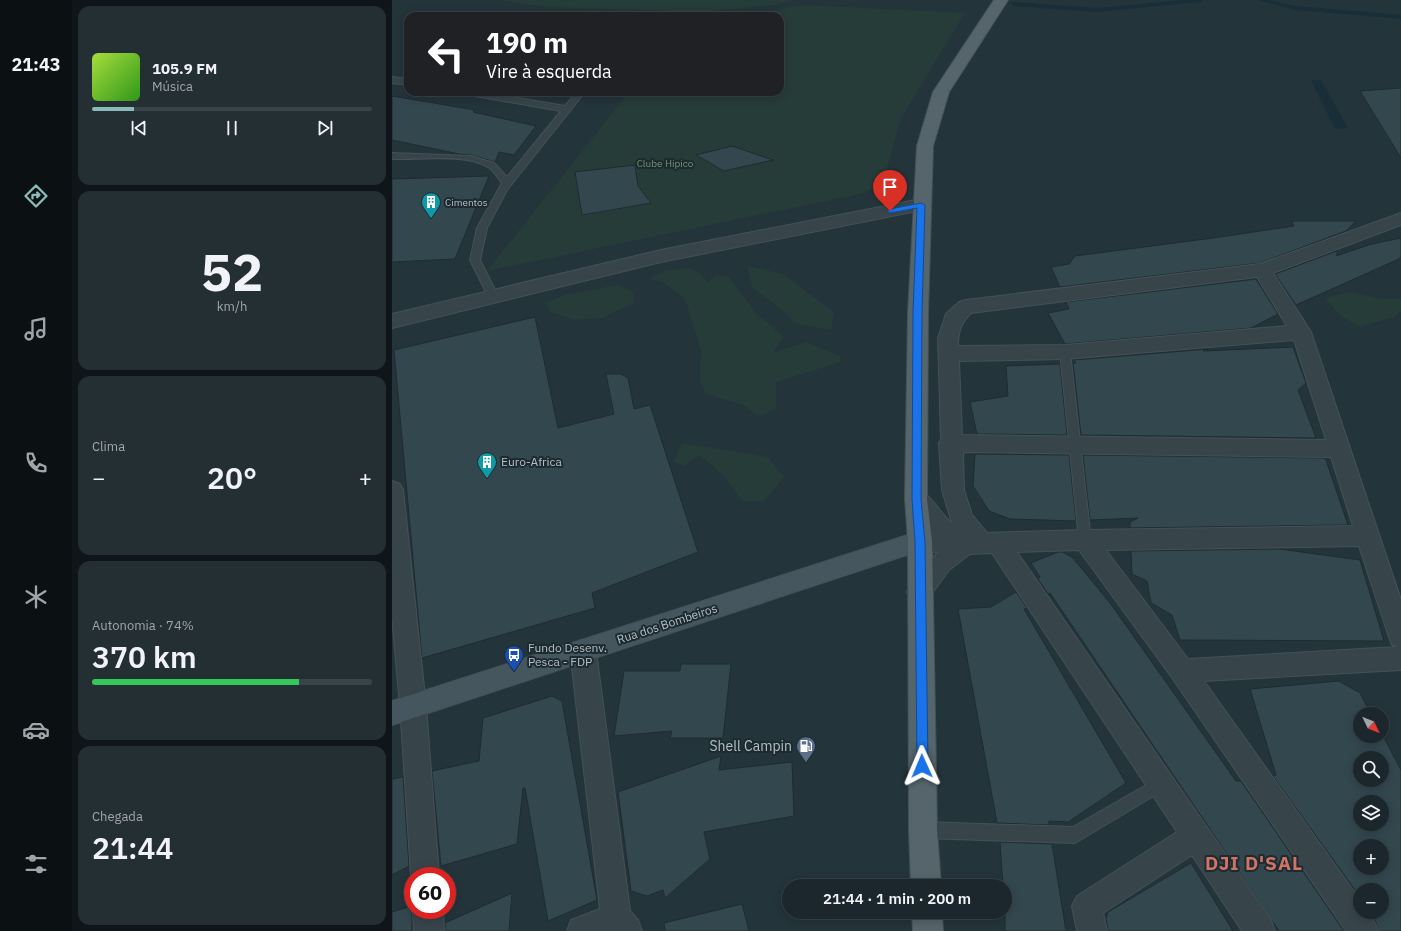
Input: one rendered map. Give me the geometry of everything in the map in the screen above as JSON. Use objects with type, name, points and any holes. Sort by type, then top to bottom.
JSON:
[{"type":"main road","points":[[926,879],[923,830],[919,592],[920,542],[916,499],[918,313],[921,205],[925,146],[942,92],[970,45],[1001,0]]},
{"type":"main road","points":[[927,919],[928,931]]},
{"type":"street","points":[[392,321],[661,256],[921,205]]},
{"type":"street","points":[[1260,931],[1162,784],[962,519],[952,490],[948,338],[953,319],[966,307],[1262,270],[1401,219]]},
{"type":"street","points":[[1262,270],[1301,332],[1401,637]]},
{"type":"street","points":[[949,354],[1065,352],[1301,332]]},
{"type":"street","points":[[950,443],[1339,449]]},
{"type":"street","points":[[392,490],[402,709],[424,867]]},
{"type":"street","points":[[916,499],[935,523],[981,544]]},
{"type":"street","points":[[920,542],[981,544],[1085,540],[1367,536]]},
{"type":"street","points":[[1085,540],[1182,671],[1364,931]]},
{"type":"street","name":"Rua dos Bombeiros","points":[[402,709],[920,542]]},
{"type":"street","points":[[919,592],[942,563],[981,544]]},
{"type":"street","points":[[582,931],[621,924],[583,651]]},
{"type":"street","points":[[1182,671],[1401,658]]},
{"type":"street","points":[[1092,931],[1087,906],[1197,836]]},
{"type":"street","points":[[428,919],[429,931]]},
{"type":"lane","points":[[392,80],[404,82]]},
{"type":"lane","points":[[491,96],[567,109]]},
{"type":"lane","points":[[493,296],[475,260],[482,228],[507,184],[578,96]]},
{"type":"lane","points":[[392,156],[458,157],[483,160],[492,166],[507,184]]},
{"type":"lane","points":[[1065,352],[1085,540]]},
{"type":"lane","points":[[923,830],[1075,835],[1162,784]]},
{"type":"green space","points":[[499,0],[794,0],[774,5],[702,12],[546,7]]},
{"type":"green space","name":"Clube Hipico","points":[[803,5],[965,13],[901,118],[884,179],[865,193],[487,271],[626,96],[784,96],[784,12],[764,12]]},
{"type":"green space","points":[[747,266],[783,274],[834,312],[831,330],[794,323],[784,312],[752,287]]},
{"type":"green space","points":[[688,268],[699,272],[708,282],[716,275],[729,277],[755,312],[784,337],[772,353],[806,342],[840,356],[841,362],[776,382],[776,408],[758,417],[744,405],[706,394],[700,382],[701,350],[685,299],[661,281],[649,279],[664,271]]},
{"type":"green space","points":[[618,285],[633,292],[634,303],[602,318],[574,320],[550,312],[547,302],[568,294]]},
{"type":"green space","points":[[1349,292],[1383,299],[1401,299],[1401,310],[1394,317],[1360,327],[1341,316],[1325,298]]},
{"type":"green space","points":[[682,443],[768,457],[784,477],[764,501],[743,501],[724,476],[699,455],[684,466],[673,462]]},
{"type":"water","points":[[1311,80],[1321,80],[1348,128],[1335,129]]},
{"type":"building","points":[[1401,88],[1401,158],[1360,91]]},
{"type":"building","points":[[392,96],[475,110],[473,112],[536,126],[514,155],[499,152],[495,162],[471,155],[459,154],[392,140]]},
{"type":"building","points":[[732,146],[773,160],[724,171],[696,155]]},
{"type":"building","points":[[635,165],[638,186],[651,203],[582,215],[575,172]]},
{"type":"building","name":"Cimentos","points":[[489,176],[455,259],[392,262],[392,179]]},
{"type":"building","points":[[1292,221],[1356,221],[1346,231],[1260,263],[1060,287],[1051,267],[1069,264],[1075,256],[1294,226]]},
{"type":"building","points":[[1401,238],[1401,258],[1296,305],[1275,274],[1334,252],[1338,251],[1336,256],[1372,244]]},
{"type":"building","points":[[1256,279],[1278,314],[1251,328],[1065,344],[1048,313],[1069,309],[1066,302]]},
{"type":"building","name":"Euro-Africa","points":[[535,317],[558,428],[614,414],[606,374],[621,374],[628,378],[634,409],[650,405],[698,552],[592,593],[595,608],[422,658],[394,350]]},
{"type":"building","points":[[1293,347],[1306,383],[1298,390],[1316,438],[1081,435],[1073,363],[1076,363],[1074,360],[1208,349],[1203,351]]},
{"type":"building","points":[[1060,364],[1067,435],[977,434],[970,402],[1008,396],[1006,366]]},
{"type":"building","points":[[975,454],[1069,455],[1076,521],[1010,519],[989,511],[973,486]]},
{"type":"building","points":[[1083,455],[1324,458],[1326,460],[1348,525],[1130,528],[1130,522],[1138,518],[1090,520]]},
{"type":"building","points":[[1279,549],[1360,560],[1384,641],[1180,640],[1172,615],[1151,603],[1147,581],[1132,574],[1131,551]]},
{"type":"building","points":[[1058,552],[1063,552],[1073,558],[1110,603],[1236,781],[1241,781],[1344,931],[1279,931],[1050,593],[1048,594],[1038,579],[1040,577],[1031,563]]},
{"type":"building","points":[[1016,592],[1027,608],[1024,609],[1126,783],[1068,822],[1049,821],[1049,825],[997,823],[958,609],[991,607]]},
{"type":"building","points":[[681,664],[731,664],[723,738],[670,738],[672,731],[614,736],[624,671],[680,671]]},
{"type":"building","points":[[1339,681],[1360,693],[1367,707],[1353,707],[1353,743],[1387,743],[1401,770],[1401,931],[1380,931],[1374,919],[1389,919],[1389,883],[1353,883],[1353,887],[1273,776],[1276,775],[1250,689]]},
{"type":"building","points":[[552,696],[562,701],[597,900],[548,921],[525,788],[523,788],[517,844],[441,866],[432,771],[479,761],[483,718]]},
{"type":"building","points":[[721,756],[719,770],[792,762],[794,816],[704,832],[710,859],[665,898],[663,890],[647,896],[631,891],[618,792]]},
{"type":"building","points":[[403,777],[409,866],[404,867],[404,869],[392,875],[392,779]]},
{"type":"building","points":[[1000,842],[1052,844],[1066,931],[1005,931],[1005,919],[1012,919],[1012,879],[1003,879]]},
{"type":"building","points":[[1191,863],[1233,931],[1108,931],[1106,918],[1108,912]]},
{"type":"building","points":[[512,893],[509,931],[445,931],[445,923]]},
{"type":"building","points":[[742,904],[749,931],[665,931],[664,923]]},
{"type":"building","points":[[404,908],[404,919],[412,919],[412,931],[392,931],[392,912]]},
{"type":"waterway","points":[[1014,4],[1096,10],[1200,0]]},
{"type":"waterway","points":[[1261,0],[1296,8],[1401,17]]},
{"type":"place","name":"Cimentos","points":[[431,219]]},
{"type":"place","name":"Euro-Africa","points":[[487,479]]},
{"type":"place","name":"Fundo Desenv. Pesca - FDP","points":[[514,672]]},
{"type":"place","name":"Shell Campin","points":[[806,763]]},
{"type":"district","name":"DJI D'SAL","points":[[1254,863]]},
{"type":"route","points":[[890,211],[921,205],[916,499],[920,542],[919,592],[922,766]]}]
